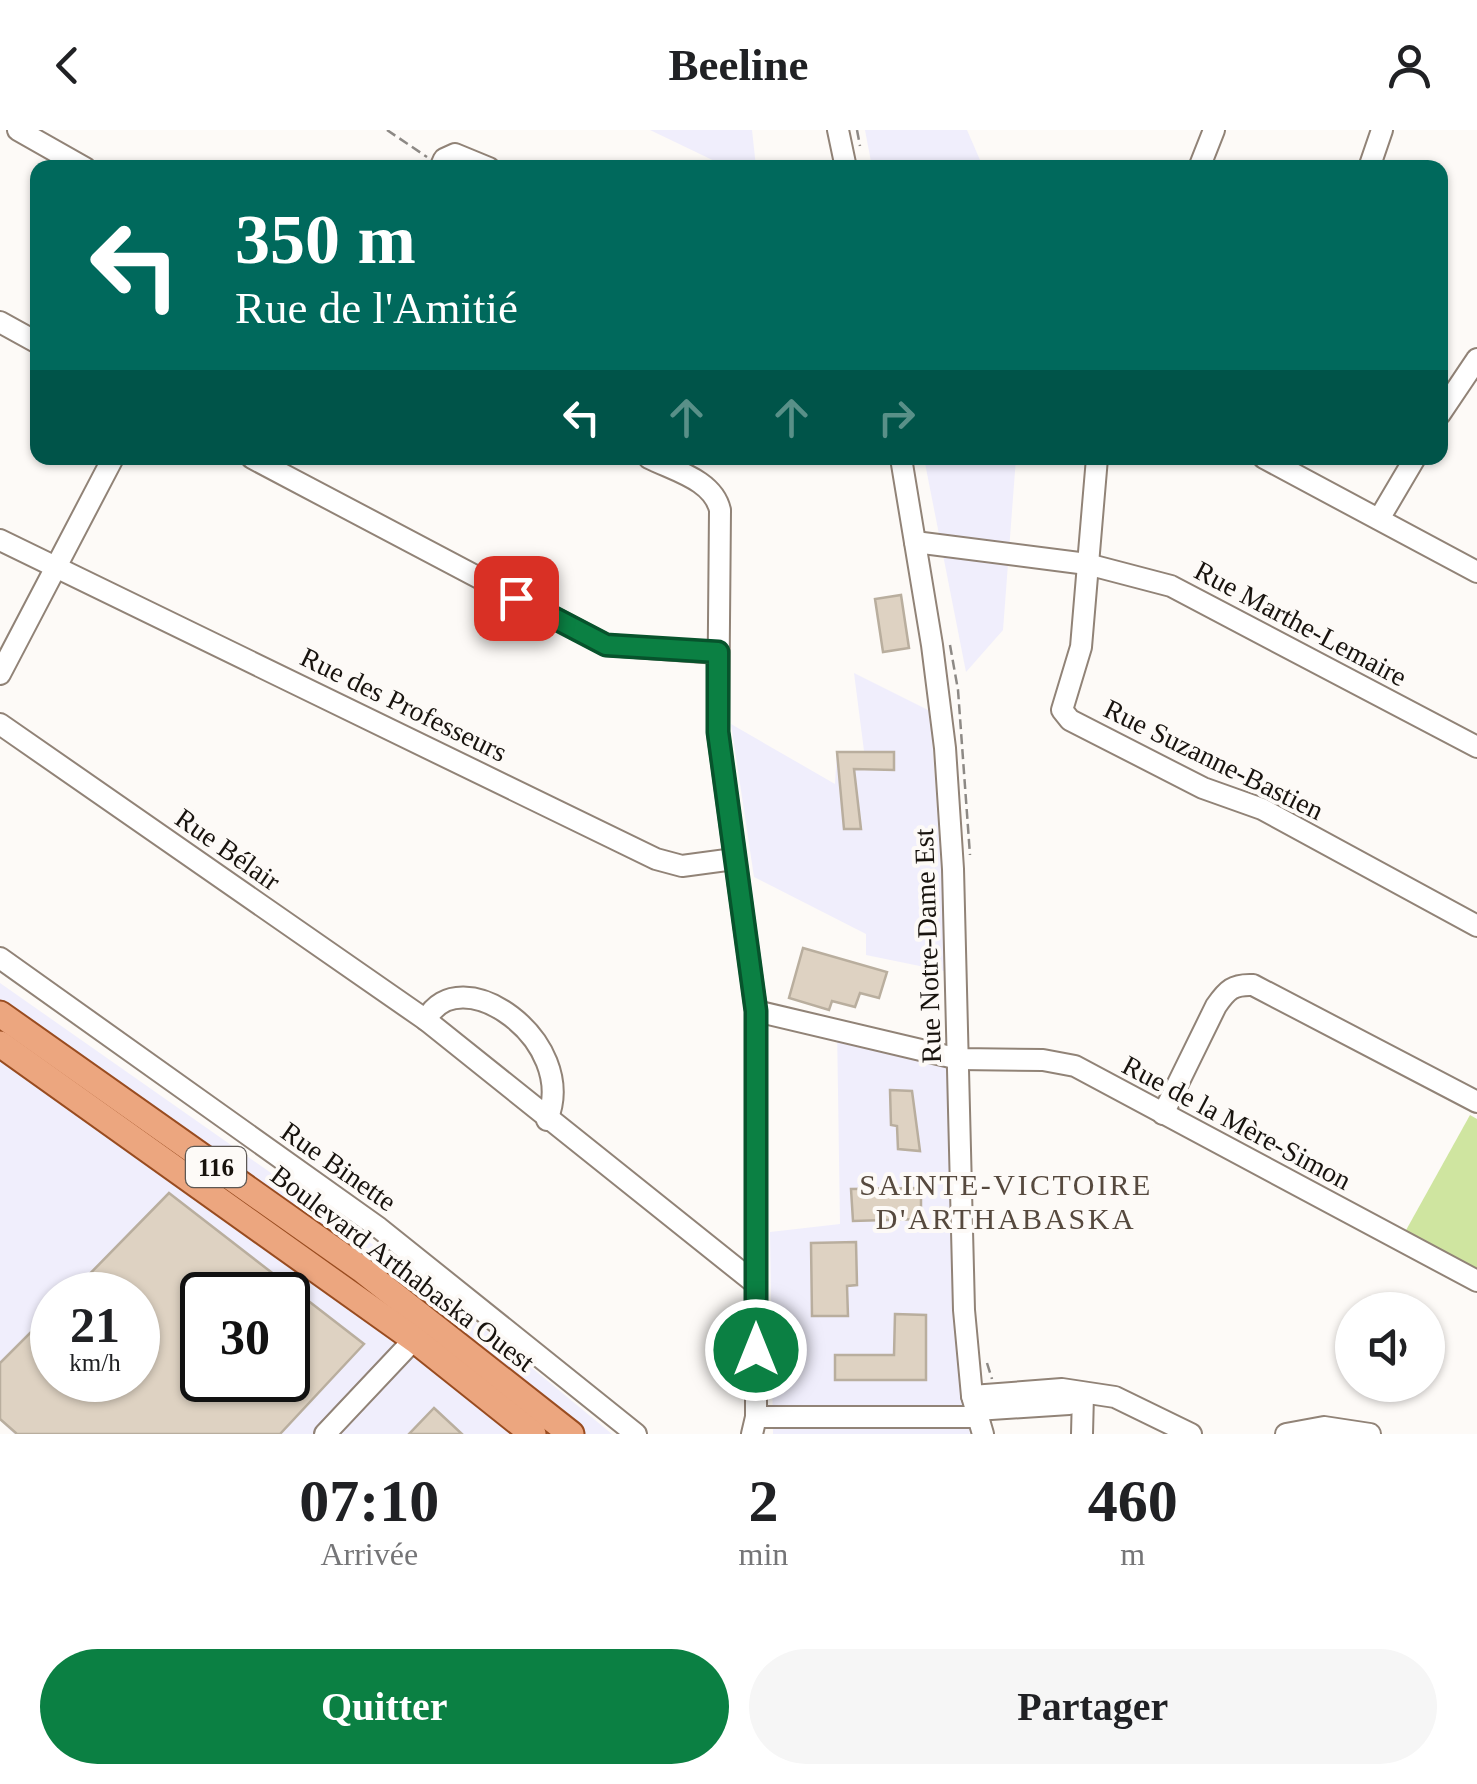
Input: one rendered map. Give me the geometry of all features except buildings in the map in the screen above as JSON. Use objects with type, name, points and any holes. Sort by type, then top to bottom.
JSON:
[{"type":"main road","name":"Boulevard Arthabaska Ouest","points":[[0,1014],[423,1330],[533,1434]]},
{"type":"main road","name":"Boulevard Arthabaska Ouest","points":[[0,1044],[571,1434]]},
{"type":"street","points":[[838,130],[844,160]]},
{"type":"street","points":[[1203,160],[1214,130]]},
{"type":"street","points":[[1372,160],[1382,130]]},
{"type":"street","points":[[30,133],[73,160]]},
{"type":"street","points":[[444,160],[455,154],[470,160]]},
{"type":"street","points":[[0,322],[30,338]]},
{"type":"street","points":[[1448,402],[1477,358]]},
{"type":"street","points":[[0,674],[109,465]]},
{"type":"street","points":[[265,465],[606,645],[718,652]]},
{"type":"street","points":[[663,465],[709,488],[717,496],[720,510],[718,732],[756,1011],[754,1426],[977,1414],[1062,1390],[1132,1402],[1191,1434]]},
{"type":"street","name":"Rue Notre-Dame Est","points":[[902,465],[945,748],[959,1059],[964,1310],[977,1414]]},
{"type":"street","name":"Rue Suzanne-Bastien","points":[[1096,465],[1080,647],[1062,699],[1062,710],[1070,720],[1202,788],[1262,809],[1477,926]]},
{"type":"street","points":[[1277,465],[1477,572]]},
{"type":"street","points":[[1379,519],[1411,465]]},
{"type":"street","name":"Rue des Professeurs","points":[[0,540],[656,859],[682,866],[734,859]]},
{"type":"street","name":"Rue Marthe-Lemaire","points":[[916,542],[1086,564],[1193,594],[1477,747]]},
{"type":"street","name":"Rue Bélair","points":[[0,724],[426,1020],[756,1284]]},
{"type":"street","name":"Rue Binette","points":[[0,958],[379,1228],[636,1434]]},
{"type":"street","points":[[1163,1114],[1216,1006],[1236,984],[1253,985],[1477,1102]]},
{"type":"street","points":[[426,1020],[441,1005],[462,998],[496,1006],[515,1018],[542,1048],[551,1091],[552,1108],[547,1120]]},
{"type":"street","name":"Rue de la Mère-Simon","points":[[756,1011],[959,1059],[1058,1060],[1477,1282]]},
{"type":"street","points":[[326,1434],[423,1330]]},
{"type":"street","points":[[1082,1434],[1083,1394]]},
{"type":"street","points":[[1286,1434],[1324,1428],[1370,1434]]},
{"type":"path","points":[[387,130],[430,160]]},
{"type":"shaded area","points":[[650,130],[752,130],[755,160],[712,160]]},
{"type":"shaded area","points":[[865,130],[967,130],[980,160],[871,160]]},
{"type":"shaded area","points":[[925,465],[1015,465],[1003,630],[966,672]]},
{"type":"shaded area","points":[[854,673],[930,711],[949,972],[866,955],[866,934],[754,877],[731,724],[835,784],[837,752],[864,751]]},
{"type":"shaded area","points":[[0,983],[459,1308],[612,1434],[14,1434],[0,1420]]},
{"type":"shaded area","points":[[837,1026],[951,1053],[959,1361],[970,1434],[773,1434],[770,1232],[840,1224]]},
{"type":"green space","points":[[1470,1115],[1477,1119],[1477,1270],[1405,1232]]},
{"type":"district","name":"SAINTE-VICTOIRE D'ARTHABASKA","points":[[1006,1202]]},
{"type":"route","points":[[516,598],[606,645],[632,650],[718,652],[718,732],[756,1011],[756,1350]]}]
